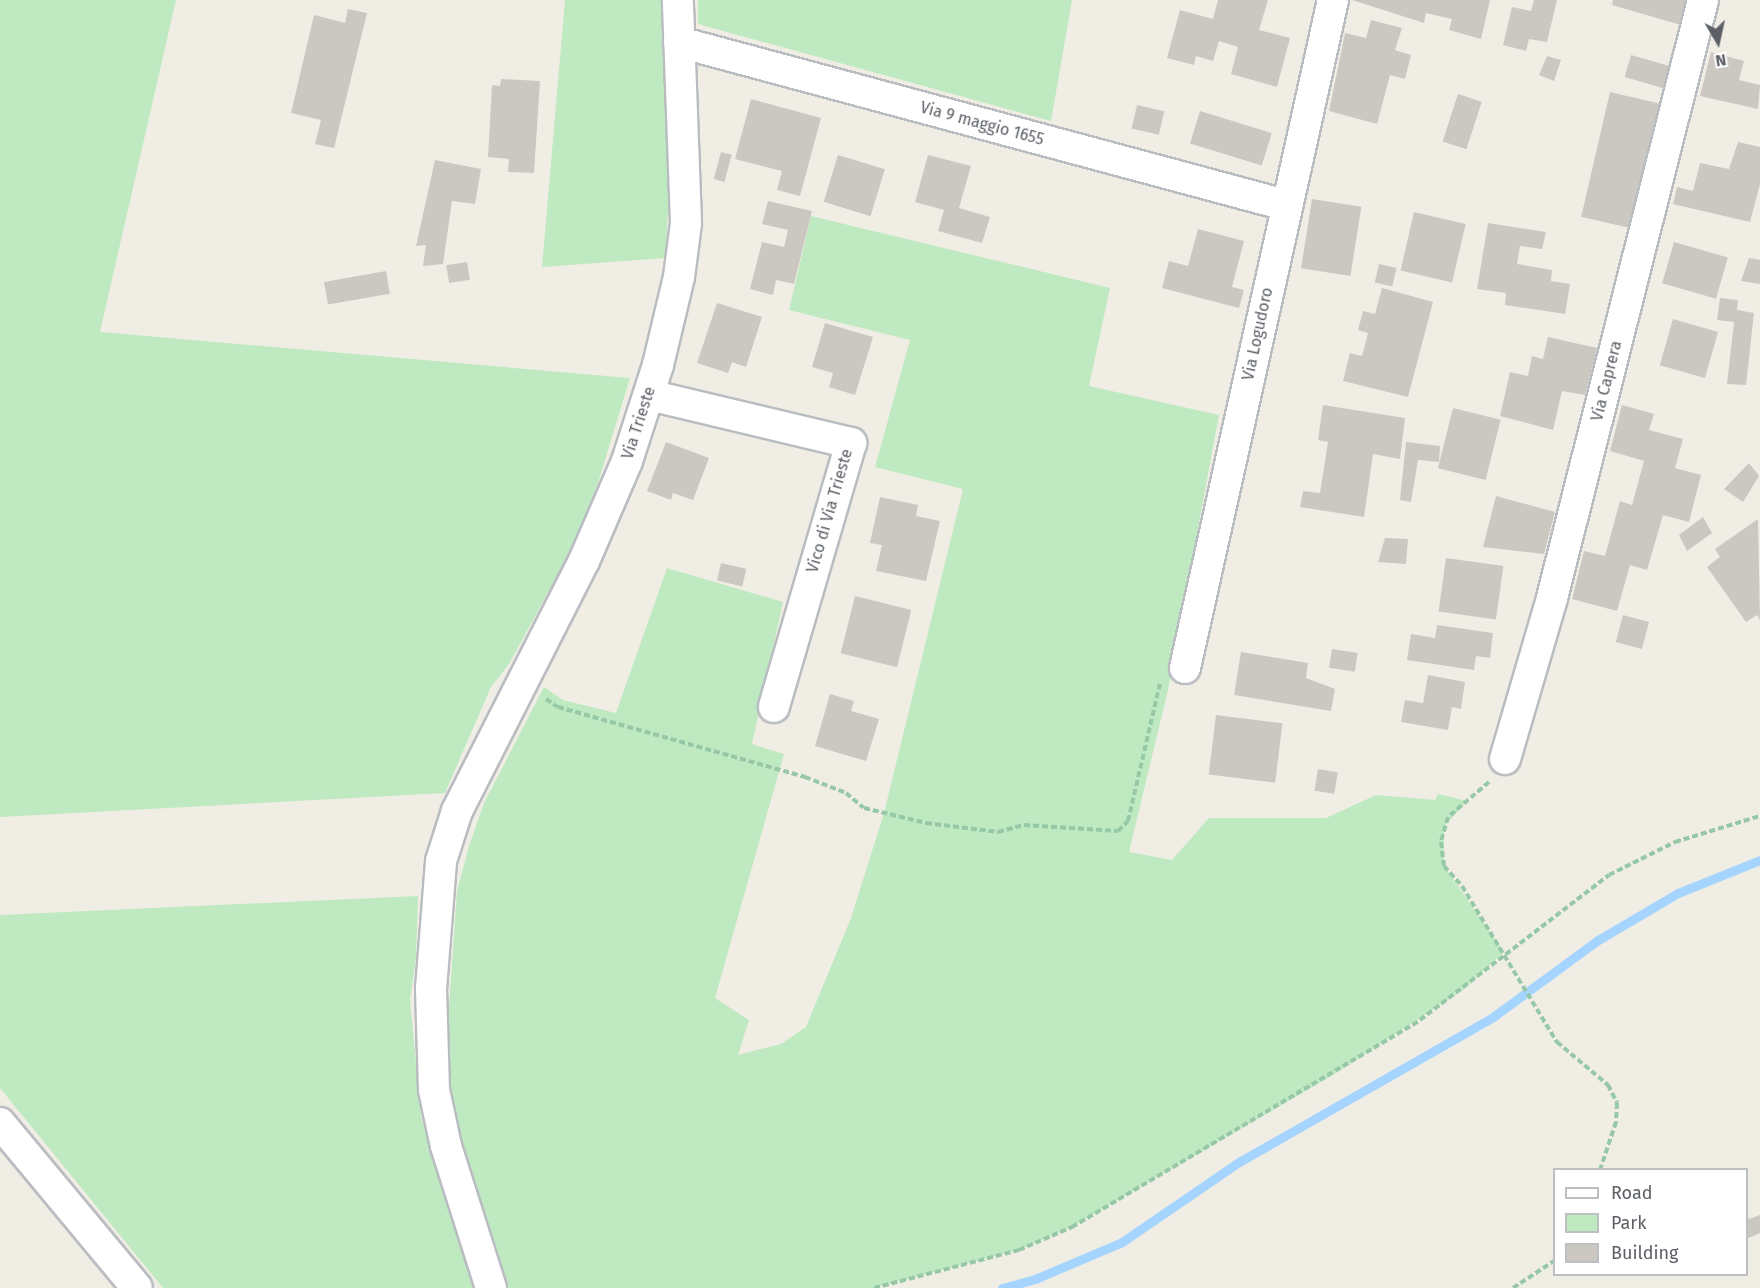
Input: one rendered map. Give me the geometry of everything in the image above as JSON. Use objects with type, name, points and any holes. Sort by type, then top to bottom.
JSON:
[{"type":"street","name":"Via Trieste","points":[[490,1288],[446,1146],[434,1078],[434,915],[441,861],[457,811],[520,683],[584,561],[649,394],[679,277],[686,223],[678,0]]},
{"type":"street","name":"Via Logudoro","points":[[1185,668],[1285,205],[1333,0]]},
{"type":"street","name":"Via Caprera","points":[[1504,759],[1552,598],[1702,0]]},
{"type":"street","name":"Via 9 maggio 1655","points":[[679,42],[1285,205]]},
{"type":"street","name":"Vico di Via Trieste","points":[[649,394],[851,443],[774,707]]},
{"type":"street","points":[[0,1123],[136,1288]]},
{"type":"path","points":[[520,683],[558,707],[739,756],[825,785],[864,808],[884,813],[998,832],[1024,825],[1118,831],[1128,821],[1155,691],[1166,674],[1185,668]]},
{"type":"path","points":[[1504,759],[1494,777],[1448,817],[1441,842],[1444,866],[1504,952],[1557,1042],[1594,1070],[1617,1103],[1617,1122],[1601,1168]]},
{"type":"path","points":[[874,1288],[1019,1250],[1072,1227],[1420,1020],[1504,952],[1609,875],[1675,842],[1760,816]]},
{"type":"path","points":[[1514,1288],[1553,1262]]},
{"type":"green space","points":[[0,0],[176,0],[100,332],[630,378],[598,483],[571,550],[509,664],[491,687],[445,793],[0,817]]},
{"type":"green space","points":[[565,0],[662,0],[670,157],[666,258],[542,267]]},
{"type":"green space","points":[[698,0],[1072,0],[1051,121],[698,24]]},
{"type":"green space","points":[[811,216],[1110,288],[1089,386],[1219,415],[1168,690],[1129,852],[1172,860],[1209,818],[1326,818],[1376,795],[1435,800],[1438,794],[1467,801],[1444,827],[1444,866],[1504,952],[1463,990],[1333,1075],[1072,1227],[1019,1250],[874,1288],[505,1288],[489,1224],[451,1130],[442,1032],[448,1021],[457,891],[469,846],[484,803],[544,687],[563,700],[616,713],[667,568],[783,602],[752,744],[784,754],[715,998],[749,1020],[738,1055],[781,1044],[806,1027],[851,918],[884,813],[963,489],[875,467],[910,340],[789,310]]},
{"type":"green space","points":[[418,896],[416,959],[410,999],[421,1116],[474,1288],[163,1288],[0,1088],[0,915]]},
{"type":"building","points":[[1218,0],[1268,0],[1259,30],[1290,38],[1277,87],[1231,74],[1238,47],[1219,41],[1213,61],[1196,56],[1194,65],[1167,58],[1180,10],[1213,19]]},
{"type":"building","points":[[1352,0],[1490,0],[1481,39],[1449,30],[1452,19],[1426,13],[1424,23]]},
{"type":"building","points":[[1534,0],[1557,0],[1547,42],[1529,39],[1526,51],[1503,45],[1512,7],[1531,11]]},
{"type":"building","points":[[1613,0],[1687,0],[1681,25],[1612,5]]},
{"type":"building","points":[[348,9],[367,13],[334,148],[315,144],[321,120],[291,113],[314,15],[345,23]]},
{"type":"building","points":[[1371,20],[1402,28],[1395,50],[1411,55],[1405,79],[1390,75],[1377,124],[1329,111],[1345,33],[1366,38]]},
{"type":"building","points":[[1711,52],[1744,61],[1739,80],[1760,85],[1758,109],[1700,96]]},
{"type":"building","points":[[1631,55],[1670,66],[1664,88],[1625,77]]},
{"type":"building","points":[[1547,56],[1561,60],[1554,81],[1539,75]]},
{"type":"building","points":[[501,79],[540,81],[534,173],[508,172],[509,159],[488,157],[492,85],[500,86]]},
{"type":"building","points":[[1610,92],[1660,103],[1631,228],[1581,217]]},
{"type":"building","points":[[1458,94],[1482,102],[1466,149],[1443,142]]},
{"type":"building","points":[[751,99],[821,118],[800,196],[777,190],[782,171],[735,159]]},
{"type":"building","points":[[1137,105],[1164,111],[1159,135],[1132,128]]},
{"type":"building","points":[[1200,111],[1272,133],[1262,165],[1190,144]]},
{"type":"building","points":[[1738,142],[1760,147],[1760,184],[1750,222],[1673,204],[1677,187],[1693,191],[1700,163],[1729,169]]},
{"type":"building","points":[[721,152],[732,155],[724,182],[714,179]]},
{"type":"building","points":[[838,155],[885,169],[871,216],[824,202]]},
{"type":"building","points":[[928,155],[971,166],[959,208],[990,217],[982,243],[938,231],[944,210],[915,202]]},
{"type":"building","points":[[435,160],[481,169],[475,204],[452,201],[443,264],[423,266],[426,245],[416,246]]},
{"type":"building","points":[[1312,199],[1361,207],[1350,276],[1301,268]]},
{"type":"building","points":[[768,201],[812,211],[794,284],[776,280],[773,295],[750,289],[762,242],[784,247],[788,230],[762,224]]},
{"type":"building","points":[[1414,212],[1466,224],[1452,282],[1401,270]]},
{"type":"building","points":[[1488,223],[1546,232],[1542,249],[1520,246],[1517,264],[1552,270],[1551,281],[1570,284],[1565,314],[1505,305],[1506,293],[1477,289]]},
{"type":"building","points":[[1198,229],[1244,241],[1232,287],[1244,290],[1239,308],[1162,288],[1169,261],[1188,266]]},
{"type":"building","points":[[1674,242],[1728,257],[1716,299],[1662,283]]},
{"type":"building","points":[[1749,258],[1760,260],[1760,284],[1741,281]]},
{"type":"building","points":[[467,262],[470,280],[449,283],[446,265]]},
{"type":"building","points":[[1379,264],[1397,268],[1392,287],[1375,283]]},
{"type":"building","points":[[386,271],[390,294],[328,305],[324,282]]},
{"type":"building","points":[[1382,288],[1433,302],[1408,397],[1343,381],[1350,353],[1362,356],[1368,333],[1358,330],[1363,311],[1375,314]]},
{"type":"building","points":[[1720,298],[1738,300],[1737,310],[1754,313],[1746,385],[1727,384],[1734,322],[1717,320]]},
{"type":"building","points":[[717,303],[762,317],[746,367],[732,362],[728,373],[697,363]]},
{"type":"building","points":[[1673,319],[1718,332],[1705,378],[1660,365]]},
{"type":"building","points":[[825,323],[873,337],[855,395],[829,387],[833,373],[812,367]]},
{"type":"building","points":[[1548,337],[1597,348],[1585,395],[1562,391],[1553,430],[1500,416],[1510,372],[1528,376],[1532,356],[1543,359]]},
{"type":"building","points":[[1323,405],[1405,418],[1400,459],[1373,454],[1364,517],[1300,507],[1303,491],[1320,493],[1328,442],[1318,440]]},
{"type":"building","points":[[1622,405],[1654,414],[1649,430],[1683,439],[1675,468],[1701,475],[1689,522],[1663,515],[1647,570],[1630,565],[1617,611],[1572,599],[1584,551],[1605,556],[1620,501],[1632,505],[1644,461],[1610,451]]},
{"type":"building","points":[[1453,408],[1501,420],[1486,480],[1438,468]]},
{"type":"building","points":[[666,442],[709,458],[693,500],[673,493],[671,500],[647,491]]},
{"type":"building","points":[[1406,442],[1440,446],[1439,462],[1418,460],[1411,502],[1400,500]]},
{"type":"building","points":[[1749,463],[1759,476],[1743,502],[1724,489]]},
{"type":"building","points":[[1496,496],[1555,512],[1544,554],[1483,547]]},
{"type":"building","points":[[880,497],[918,505],[916,516],[940,521],[926,581],[876,571],[882,545],[870,543]]},
{"type":"building","points":[[1703,517],[1712,533],[1687,551],[1679,535]]},
{"type":"building","points":[[1758,519],[1760,620],[1757,615],[1746,622],[1707,567],[1720,557],[1715,549]]},
{"type":"building","points":[[1385,538],[1408,539],[1406,564],[1378,562]]},
{"type":"building","points":[[1446,558],[1503,566],[1496,620],[1438,611]]},
{"type":"building","points":[[721,563],[746,569],[742,586],[717,581]]},
{"type":"building","points":[[855,596],[911,610],[897,667],[841,653]]},
{"type":"building","points":[[1623,615],[1649,622],[1642,649],[1616,642]]},
{"type":"building","points":[[1437,625],[1493,633],[1490,658],[1476,656],[1474,670],[1407,660],[1411,634],[1435,638]]},
{"type":"building","points":[[1332,649],[1358,653],[1355,672],[1329,668]]},
{"type":"building","points":[[1241,652],[1308,663],[1306,678],[1335,689],[1331,711],[1234,695]]},
{"type":"building","points":[[1428,675],[1465,682],[1461,709],[1452,707],[1448,730],[1401,722],[1405,700],[1423,703]]},
{"type":"building","points":[[830,694],[854,701],[851,711],[879,719],[866,761],[815,746]]},
{"type":"building","points":[[1216,715],[1283,723],[1275,783],[1209,775]]},
{"type":"building","points":[[1318,769],[1338,772],[1334,794],[1315,791]]},
{"type":"building","points":[[1760,1215],[1760,1233],[1748,1238],[1748,1217],[1749,1219]]},
{"type":"waterway","points":[[1002,1288],[1035,1279],[1122,1242],[1239,1162],[1493,1017],[1598,940],[1678,893],[1760,860]]}]
